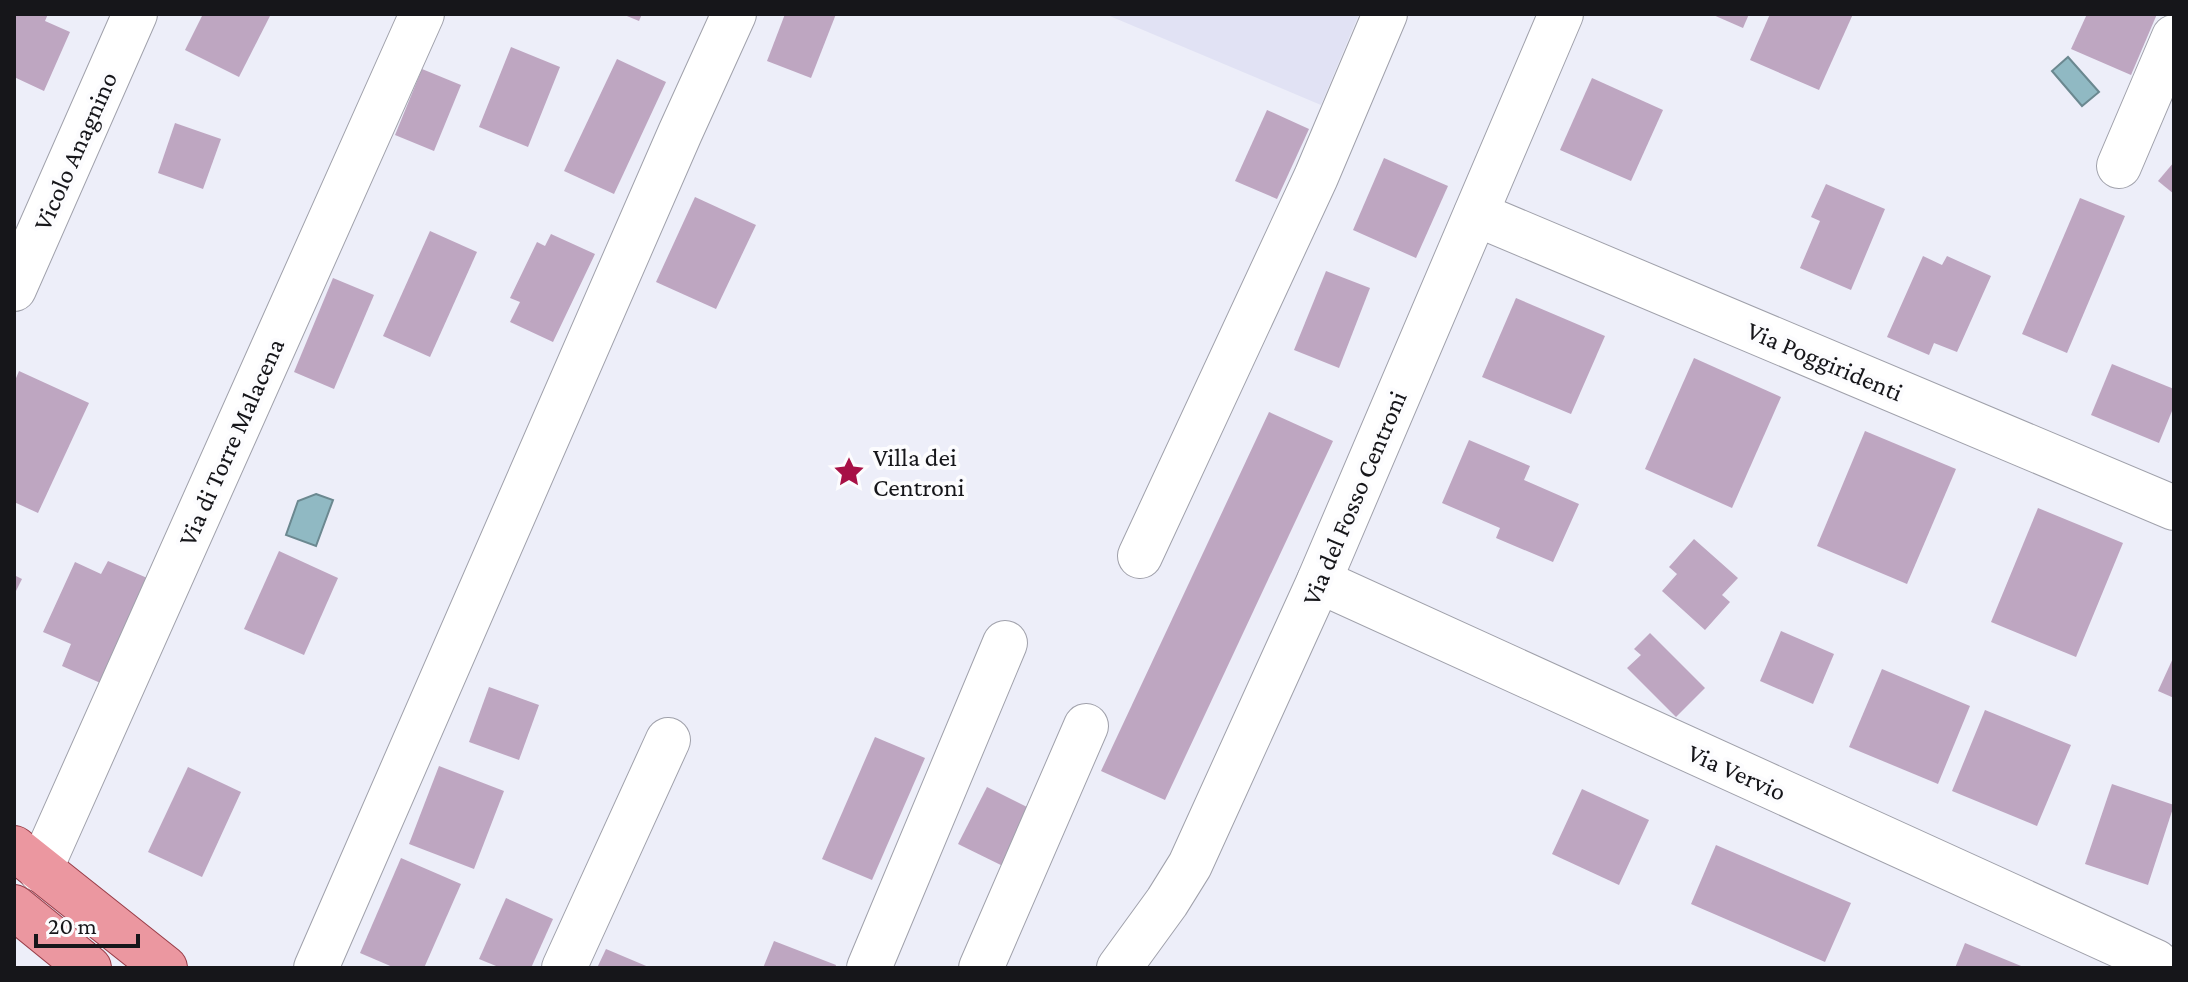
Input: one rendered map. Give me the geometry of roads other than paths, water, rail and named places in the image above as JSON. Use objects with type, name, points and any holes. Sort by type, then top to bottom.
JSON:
[{"type":"main road","points":[[27,859],[165,968]]},
{"type":"main road","points":[[14,907],[89,968]]},
{"type":"street","name":"Vicolo Anagnino","points":[[14,289],[135,14]]},
{"type":"street","name":"Via di Torre Malacena","points":[[27,859],[422,14]]},
{"type":"street","points":[[316,968],[734,14]]},
{"type":"street","points":[[1140,556],[1316,177],[1385,14]]},
{"type":"street","name":"Via del Fosso Centroni","points":[[1119,968],[1190,865],[1319,581],[1561,14]]},
{"type":"street","points":[[2119,166],[2174,37]]},
{"type":"street","name":"Via Poggiridenti","points":[[1476,214],[2174,508]]},
{"type":"street","name":"Via Vervio","points":[[1319,581],[2156,962]]},
{"type":"street","points":[[869,968],[1005,643]]},
{"type":"street","points":[[981,968],[1086,726]]},
{"type":"street","points":[[564,968],[668,740]]},
{"type":"place","name":"Villa dei Centroni","points":[[849,472]]}]
